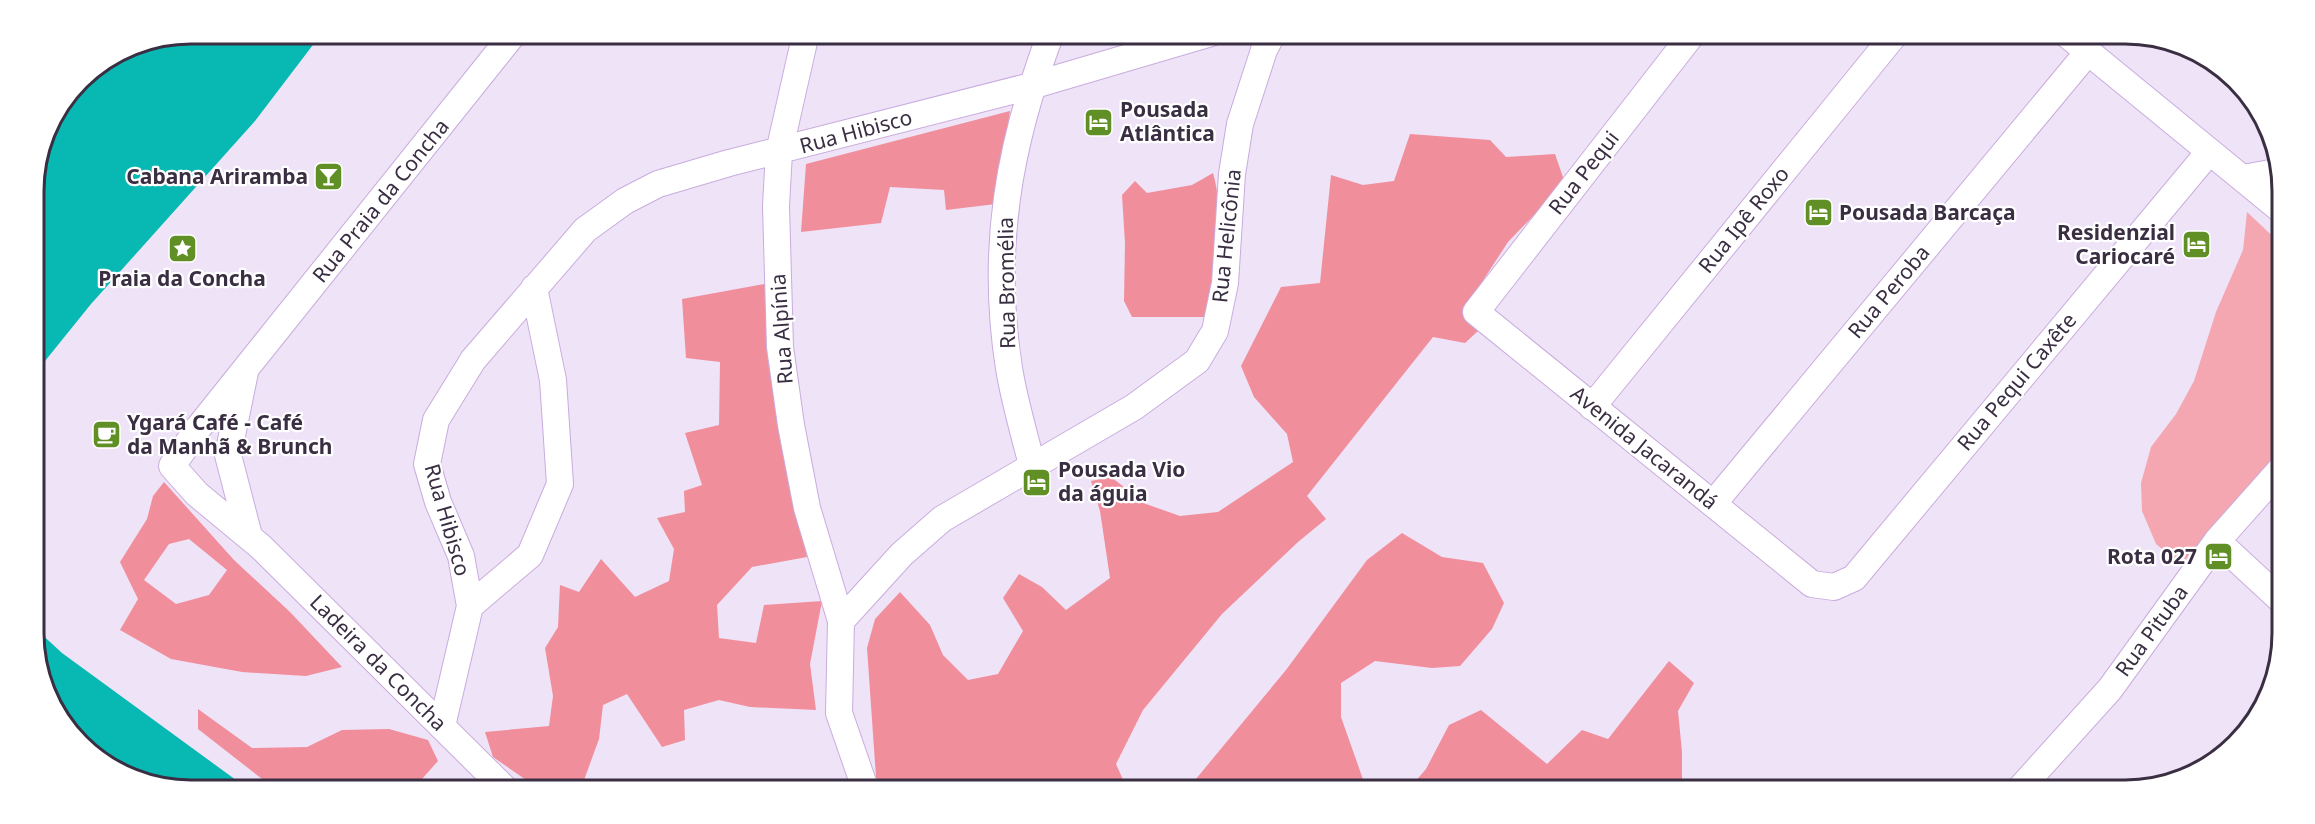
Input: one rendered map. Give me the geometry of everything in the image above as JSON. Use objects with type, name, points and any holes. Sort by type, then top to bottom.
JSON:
[{"type":"street","name":"Rua Praia da Concha","points":[[249,536],[197,494],[172,466],[199,427],[505,44]]},
{"type":"street","name":"Rua Alpínia","points":[[804,44],[779,152],[776,206],[780,347],[791,425],[807,508],[841,621]]},
{"type":"street","name":"Rua Bromélia","points":[[1032,465],[1009,368],[1002,305],[1001,231],[1016,140],[1031,86],[1047,44]]},
{"type":"street","name":"Rua Hibisco","points":[[442,726],[470,606],[461,556],[438,502],[427,464],[436,420],[473,360],[585,230],[625,201],[658,184],[729,163],[1031,86],[1174,44]]},
{"type":"street","name":"Rua Helicônia","points":[[841,621],[902,554],[942,519],[1134,406],[1197,361],[1215,332],[1225,283],[1232,174],[1240,124],[1267,44]]},
{"type":"street","name":"Rua Pequi","points":[[1476,312],[1684,44]]},
{"type":"street","name":"Rua Ipê Roxo","points":[[1592,407],[1887,44]]},
{"type":"street","points":[[2078,44],[2272,203]]},
{"type":"street","name":"Rua Peroba","points":[[1713,504],[2088,52]]},
{"type":"street","name":"Rua Pequi Caxête","points":[[1812,584],[1834,587],[1854,578],[2209,152]]},
{"type":"street","points":[[2242,178],[2270,173]]},
{"type":"street","name":"Rua Hibisco","points":[[470,606],[530,555],[560,484],[553,380],[534,288]]},
{"type":"street","name":"Avenida Jacarandá","points":[[1476,312],[1812,584]]},
{"type":"street","name":"Rua Praia da Concha","points":[[246,369],[228,455],[249,536]]},
{"type":"street","name":"Rua Pituba","points":[[2028,780],[2110,689],[2217,541],[2272,479]]},
{"type":"street","name":"Ladeira da Concha","points":[[249,536],[496,780]]},
{"type":"street","points":[[2217,541],[2272,592]]},
{"type":"street","points":[[841,621],[839,712],[862,780]]},
{"type":"shaded area","points":[[314,44],[255,121],[91,304],[45,361],[45,172],[55,134],[74,101],[94,80],[117,63],[162,46]]},
{"type":"shaded area","points":[[1010,111],[996,204],[946,210],[944,190],[890,187],[881,223],[801,232],[806,164]]},
{"type":"shaded area","points":[[1410,134],[1490,140],[1506,157],[1555,154],[1565,183],[1508,242],[1463,311],[1478,331],[1465,343],[1433,337],[1307,496],[1326,519],[1298,542],[1222,614],[1143,710],[1116,764],[1123,780],[878,780],[867,648],[875,619],[900,592],[930,625],[943,655],[968,680],[998,674],[1023,631],[1003,598],[1019,574],[1042,587],[1066,610],[1110,578],[1100,511],[1091,481],[1111,477],[1146,504],[1180,516],[1218,512],[1293,462],[1287,434],[1254,397],[1241,366],[1281,287],[1320,283],[1331,175],[1363,185],[1394,181]]},
{"type":"shaded area","points":[[1213,173],[1220,227],[1208,317],[1132,317],[1124,301],[1125,243],[1122,195],[1135,181],[1147,193],[1192,185]]},
{"type":"shaded area","points":[[2247,212],[2272,236],[2272,459],[2181,565],[2156,544],[2142,511],[2141,483],[2151,447],[2176,414],[2194,381],[2216,312],[2243,250]]},
{"type":"shaded area","points":[[770,283],[771,357],[788,477],[807,557],[752,567],[717,605],[719,638],[756,643],[764,605],[822,601],[810,664],[816,710],[750,707],[719,700],[684,710],[685,740],[662,747],[627,694],[603,705],[599,739],[584,780],[526,780],[493,757],[485,732],[549,726],[553,696],[545,648],[558,627],[560,585],[579,592],[601,559],[635,597],[669,581],[674,549],[657,518],[685,512],[684,491],[702,485],[685,433],[719,425],[720,362],[686,358],[682,299]]},
{"type":"shaded area","points":[[164,482],[234,560],[290,612],[342,667],[306,676],[242,672],[171,659],[120,630],[138,599],[120,562],[147,519],[153,496]],"holes":[[[189,539],[227,570],[209,595],[176,604],[144,580],[169,544]]]},
{"type":"shaded area","points":[[1402,533],[1442,557],[1483,563],[1504,603],[1492,629],[1460,666],[1432,668],[1375,661],[1341,683],[1341,717],[1363,780],[1195,780],[1286,670],[1367,560]]},
{"type":"shaded area","points":[[44,636],[62,653],[236,780],[162,778],[144,773],[109,756],[80,730],[68,715],[51,680],[46,662]]},
{"type":"shaded area","points":[[1669,661],[1694,683],[1678,711],[1682,780],[1416,780],[1426,769],[1449,725],[1481,710],[1547,764],[1582,730],[1608,739]]},
{"type":"shaded area","points":[[198,709],[252,748],[307,747],[342,730],[389,729],[428,740],[438,761],[423,780],[263,780],[198,729]]},
{"type":"place","name":"Pousada Atlântica","points":[[1099,122]]},
{"type":"place","name":"Cabana Ariramba","points":[[329,177]]},
{"type":"place","name":"Pousada Barcaça","points":[[1818,213]]},
{"type":"place","name":"Residenzial Cariocaré","points":[[2196,245]]},
{"type":"place","name":"Praia da Concha","points":[[182,248]]},
{"type":"place","name":"Ygará Café - Café da Manhã & Brunch","points":[[106,435]]},
{"type":"place","name":"Pousada Vio da águia","points":[[1037,482]]},
{"type":"place","name":"Rota 027","points":[[2218,557]]}]
